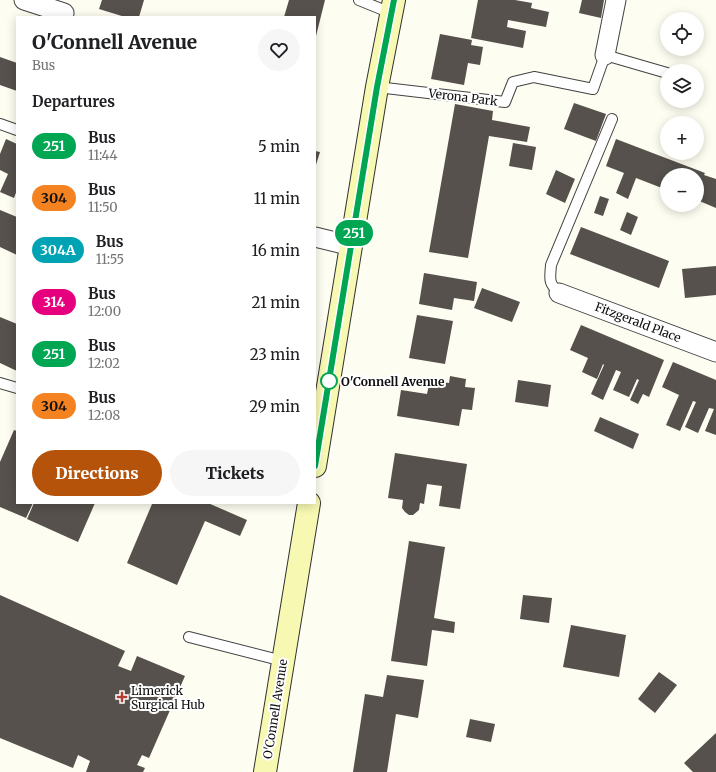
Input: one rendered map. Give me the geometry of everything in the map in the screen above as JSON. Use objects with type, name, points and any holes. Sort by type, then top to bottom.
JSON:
[{"type":"main road","points":[[316,460],[377,87],[393,7]]},
{"type":"main road","name":"O'Connell Avenue","points":[[265,772],[309,504]]},
{"type":"street","points":[[24,0],[65,10]]},
{"type":"street","name":"Verona Park","points":[[605,55],[616,0]]},
{"type":"street","points":[[316,237],[352,246]]},
{"type":"street","name":"Fitzgerald Place","points":[[559,293],[716,352]]},
{"type":"lane","points":[[359,0],[393,7]]},
{"type":"lane","points":[[605,55],[660,71]]},
{"type":"lane","name":"Verona Park","points":[[377,87],[505,102],[513,82],[534,77],[593,90],[605,55]]},
{"type":"lane","points":[[559,293],[550,281],[552,265],[612,119]]},
{"type":"lane","points":[[0,124],[16,130]]},
{"type":"lane","points":[[0,383],[16,388]]},
{"type":"lane","points":[[189,637],[283,661]]},
{"type":"building","points":[[102,0],[144,0],[139,16],[122,16],[99,9]]},
{"type":"building","points":[[289,0],[325,0],[316,36],[316,16],[284,16]]},
{"type":"building","points":[[478,0],[515,0],[532,3],[531,8],[549,12],[546,27],[508,20],[507,27],[526,31],[523,48],[471,38]]},
{"type":"building","points":[[582,0],[604,0],[601,18],[579,13]]},
{"type":"building","points":[[440,34],[472,40],[471,45],[483,47],[480,65],[468,63],[464,85],[431,79]]},
{"type":"building","points":[[0,57],[16,63],[16,91],[0,85]]},
{"type":"building","points":[[574,103],[606,114],[596,141],[564,129]]},
{"type":"building","points":[[455,104],[493,111],[492,120],[530,127],[527,142],[489,136],[468,258],[429,252]]},
{"type":"building","points":[[6,139],[16,144],[16,193],[14,198],[0,192],[8,174],[0,170],[0,154]]},
{"type":"building","points":[[616,139],[660,156],[660,160],[671,160],[692,168],[660,168],[660,187],[636,178],[628,199],[616,193],[624,173],[606,166]]},
{"type":"building","points":[[513,143],[536,147],[532,170],[509,166]]},
{"type":"building","points":[[316,151],[320,152],[316,165]]},
{"type":"building","points":[[556,170],[575,179],[565,203],[546,194]]},
{"type":"building","points":[[704,175],[716,179],[716,208],[704,203]]},
{"type":"building","points":[[600,196],[609,199],[603,216],[594,213]]},
{"type":"building","points":[[0,210],[16,217],[16,255],[0,247]]},
{"type":"building","points":[[627,212],[638,217],[631,235],[620,230]]},
{"type":"building","points":[[581,227],[669,261],[659,288],[570,254]]},
{"type":"building","points":[[716,266],[716,295],[685,298],[682,269]]},
{"type":"building","points":[[424,273],[477,282],[474,301],[454,298],[452,310],[419,304]]},
{"type":"building","points":[[482,288],[520,302],[512,322],[474,308]]},
{"type":"building","points":[[417,315],[453,321],[445,364],[409,358]]},
{"type":"building","points":[[0,317],[16,324],[16,371],[0,363]]},
{"type":"building","points":[[581,325],[664,360],[649,397],[643,394],[638,404],[630,400],[639,380],[637,379],[629,397],[613,390],[621,372],[616,370],[603,400],[591,394],[604,365],[603,364],[597,379],[582,372],[588,358],[570,350]]},
{"type":"building","points":[[673,362],[716,380],[716,435],[705,431],[714,409],[709,408],[698,433],[685,427],[696,402],[693,401],[680,431],[666,425],[679,395],[662,387]]},
{"type":"building","points":[[450,376],[466,379],[465,387],[475,388],[472,410],[462,409],[459,426],[397,416],[401,390],[427,394],[430,380],[449,383]]},
{"type":"building","points":[[518,380],[551,385],[548,407],[515,402]]},
{"type":"building","points":[[600,417],[639,434],[633,449],[594,431]]},
{"type":"building","points":[[14,430],[16,431],[16,504],[33,504],[26,518],[0,507],[0,462]]},
{"type":"building","points":[[395,453],[467,464],[460,509],[439,506],[442,486],[427,484],[424,504],[420,503],[419,510],[413,515],[409,515],[402,508],[403,500],[388,498]]},
{"type":"building","points":[[34,504],[95,504],[78,542],[27,519]]},
{"type":"building","points":[[152,504],[210,504],[247,520],[240,536],[205,521],[177,585],[127,563]]},
{"type":"building","points":[[409,541],[445,547],[434,618],[455,622],[454,633],[432,630],[427,666],[391,661]]},
{"type":"building","points":[[0,595],[125,651],[118,666],[131,671],[137,656],[185,676],[149,758],[142,755],[137,765],[145,768],[143,772],[86,772],[90,761],[78,755],[73,768],[0,738]]},
{"type":"building","points":[[523,595],[552,598],[549,623],[520,619]]},
{"type":"building","points":[[571,625],[626,635],[619,677],[563,667]]},
{"type":"building","points":[[659,672],[677,685],[655,713],[638,699]]},
{"type":"building","points":[[387,675],[424,680],[418,718],[396,714],[387,772],[353,772],[365,694],[383,697]]},
{"type":"building","points":[[470,719],[495,724],[491,742],[466,737]]},
{"type":"building","points":[[716,733],[716,772],[693,772],[684,763]]},
{"type":"bus line","name":"251","points":[[316,460],[377,87],[394,0]]},
{"type":"place","name":"O'Connell Avenue","points":[[329,381]]},
{"type":"place","name":"Limerick Surgical Hub","points":[[122,697]]}]
